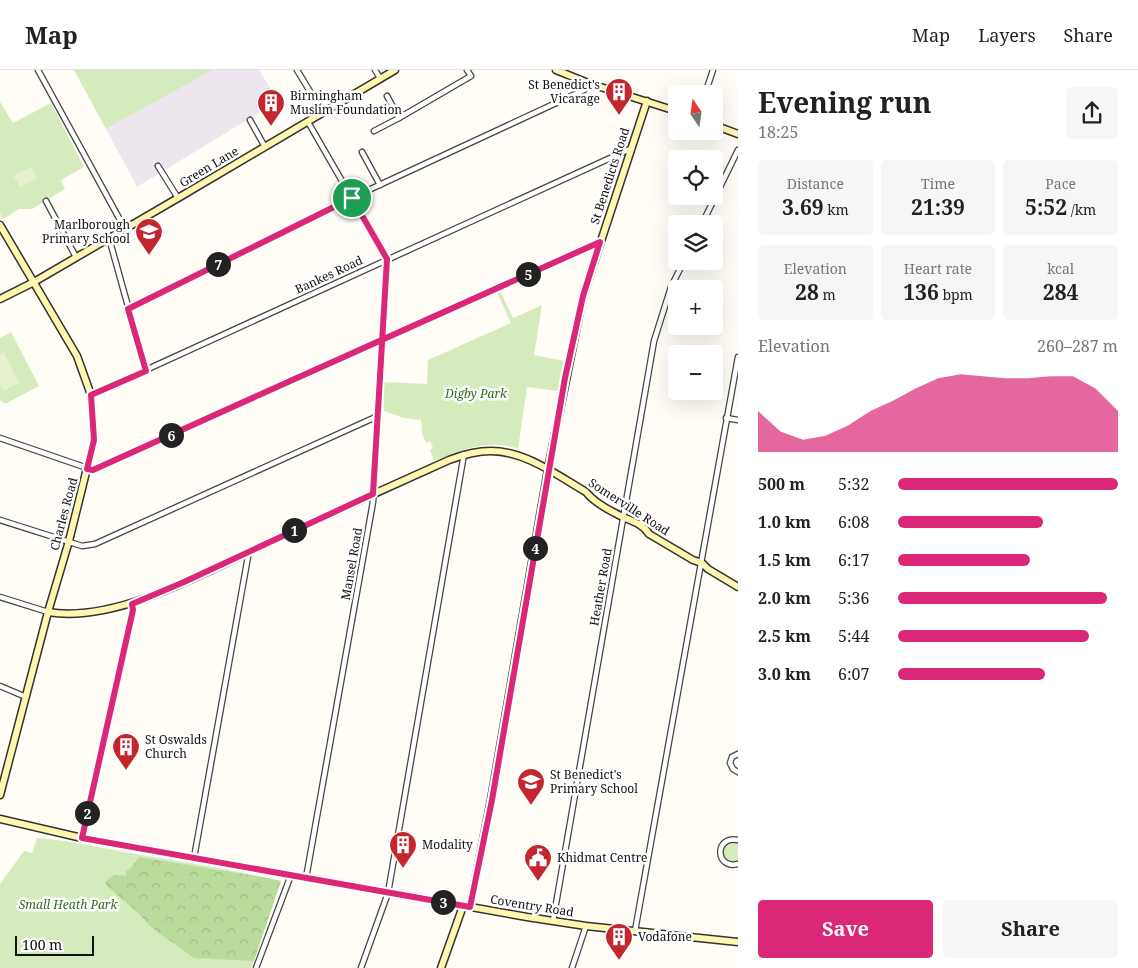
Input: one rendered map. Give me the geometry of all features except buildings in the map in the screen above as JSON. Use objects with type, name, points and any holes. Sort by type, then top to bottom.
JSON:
[{"type":"street","points":[[38,70],[125,228]]},
{"type":"street","points":[[296,70],[322,113]]},
{"type":"street","points":[[375,70],[380,78]]},
{"type":"street","name":"Green Lane","points":[[0,299],[34,282],[395,70]]},
{"type":"street","points":[[374,130],[399,118],[471,76],[467,70]]},
{"type":"street","points":[[556,70],[588,83],[668,108]]},
{"type":"street","points":[[708,85],[713,70]]},
{"type":"street","points":[[128,309],[352,198],[584,90],[588,83]]},
{"type":"street","points":[[387,96],[399,118]]},
{"type":"street","name":"St Benedicts Road","points":[[441,968],[466,906],[492,800],[548,470],[583,296],[647,100]]},
{"type":"street","points":[[250,120],[266,147]]},
{"type":"street","points":[[308,122],[387,259]]},
{"type":"street","points":[[723,128],[738,134]]},
{"type":"street","name":"Bankes Road","points":[[91,395],[387,259],[484,217],[630,148]]},
{"type":"street","points":[[706,215],[738,150]]},
{"type":"street","points":[[362,152],[380,185]]},
{"type":"street","points":[[158,166],[178,198]]},
{"type":"street","points":[[46,200],[76,256]]},
{"type":"street","name":"Charles Road","points":[[0,225],[77,356],[91,395],[94,440],[69,541],[48,612],[0,796]]},
{"type":"street","points":[[109,238],[146,371]]},
{"type":"street","points":[[0,438],[93,470],[600,242]]},
{"type":"street","name":"Mansel Road","points":[[306,878],[373,494],[387,259]]},
{"type":"street","name":"Heather Road","points":[[553,921],[654,341],[671,287],[680,270]]},
{"type":"street","points":[[636,931],[738,357]]},
{"type":"street","points":[[0,520],[82,546],[95,544],[378,416]]},
{"type":"street","points":[[726,418],[738,420]]},
{"type":"street","name":"Somerville Road","points":[[0,597],[48,612],[63,614],[95,612],[132,604],[449,460],[464,454],[491,451],[524,458],[548,470],[586,492],[590,497],[617,515],[646,528],[649,534],[693,560],[702,563],[708,569],[738,587]]},
{"type":"street","points":[[361,968],[388,893],[464,454]]},
{"type":"street","points":[[194,858],[250,551]]},
{"type":"street","points":[[82,838],[133,610],[132,604]]},
{"type":"street","points":[[0,686],[26,697]]},
{"type":"street","points":[[738,754],[732,757],[730,763],[733,769],[738,772]]},
{"type":"street","name":"Coventry Road","points":[[0,819],[82,838],[553,921],[738,942]]},
{"type":"street","points":[[738,840],[732,839],[725,842],[720,854],[725,863],[731,865],[738,864]]},
{"type":"street","points":[[256,968],[291,876]]},
{"type":"street","points":[[572,968],[586,926]]},
{"type":"shaded area","points":[[213,70],[259,70],[278,101],[137,187],[106,129]]},
{"type":"green space","points":[[74,70],[213,70],[106,129]]},
{"type":"green space","points":[[0,102],[13,123],[51,103],[84,167],[61,180],[65,189],[32,209],[19,209],[3,219],[0,214]]},
{"type":"green space","points":[[31,167],[37,178],[20,187],[14,176]]},
{"type":"green space","name":"Digby Park","points":[[500,291],[513,318],[542,305],[534,355],[564,361],[558,391],[527,387],[518,449],[507,446],[486,445],[465,449],[434,461],[430,450],[433,448],[430,441],[426,443],[422,433],[421,420],[404,418],[384,411],[384,382],[427,384],[428,360],[511,323],[497,292]]},
{"type":"green space","points":[[11,332],[39,386],[7,403],[3,403],[0,400],[0,338]]},
{"type":"green space","points":[[4,352],[19,383],[3,391],[0,385],[0,354]]},
{"type":"green space","name":"Small Heath Park","points":[[37,838],[90,845],[281,881],[251,968],[0,968],[0,884],[24,851],[32,853]]},
{"type":"green space","points":[[732,841],[738,843],[738,862],[728,861],[722,854],[724,845]]},
{"type":"green space","points":[[139,857],[281,881],[254,961],[194,958],[152,928],[105,882],[113,875],[126,876],[126,871],[131,868]]},
{"type":"place","name":"St Benedict's Vicarage","points":[[619,116]]},
{"type":"place","name":"Birmingham Muslim Foundation","points":[[271,127]]},
{"type":"place","name":"Marlborough Primary School","points":[[149,256]]},
{"type":"place","name":"St Oswalds Church","points":[[126,771]]},
{"type":"place","name":"St Benedict's Primary School","points":[[531,806]]},
{"type":"place","name":"Modality","points":[[403,869]]},
{"type":"place","name":"Khidmat Centre","points":[[538,882]]},
{"type":"place","name":"Vodafone","points":[[619,961]]},
{"type":"route","points":[[352,198],[128,309],[146,371],[91,395],[94,440],[87,469],[93,470],[383,340],[496,288],[600,242],[583,296],[565,378],[492,800],[470,907],[82,838],[133,610],[132,604],[184,582],[373,494],[383,340],[387,259],[352,198]]}]
